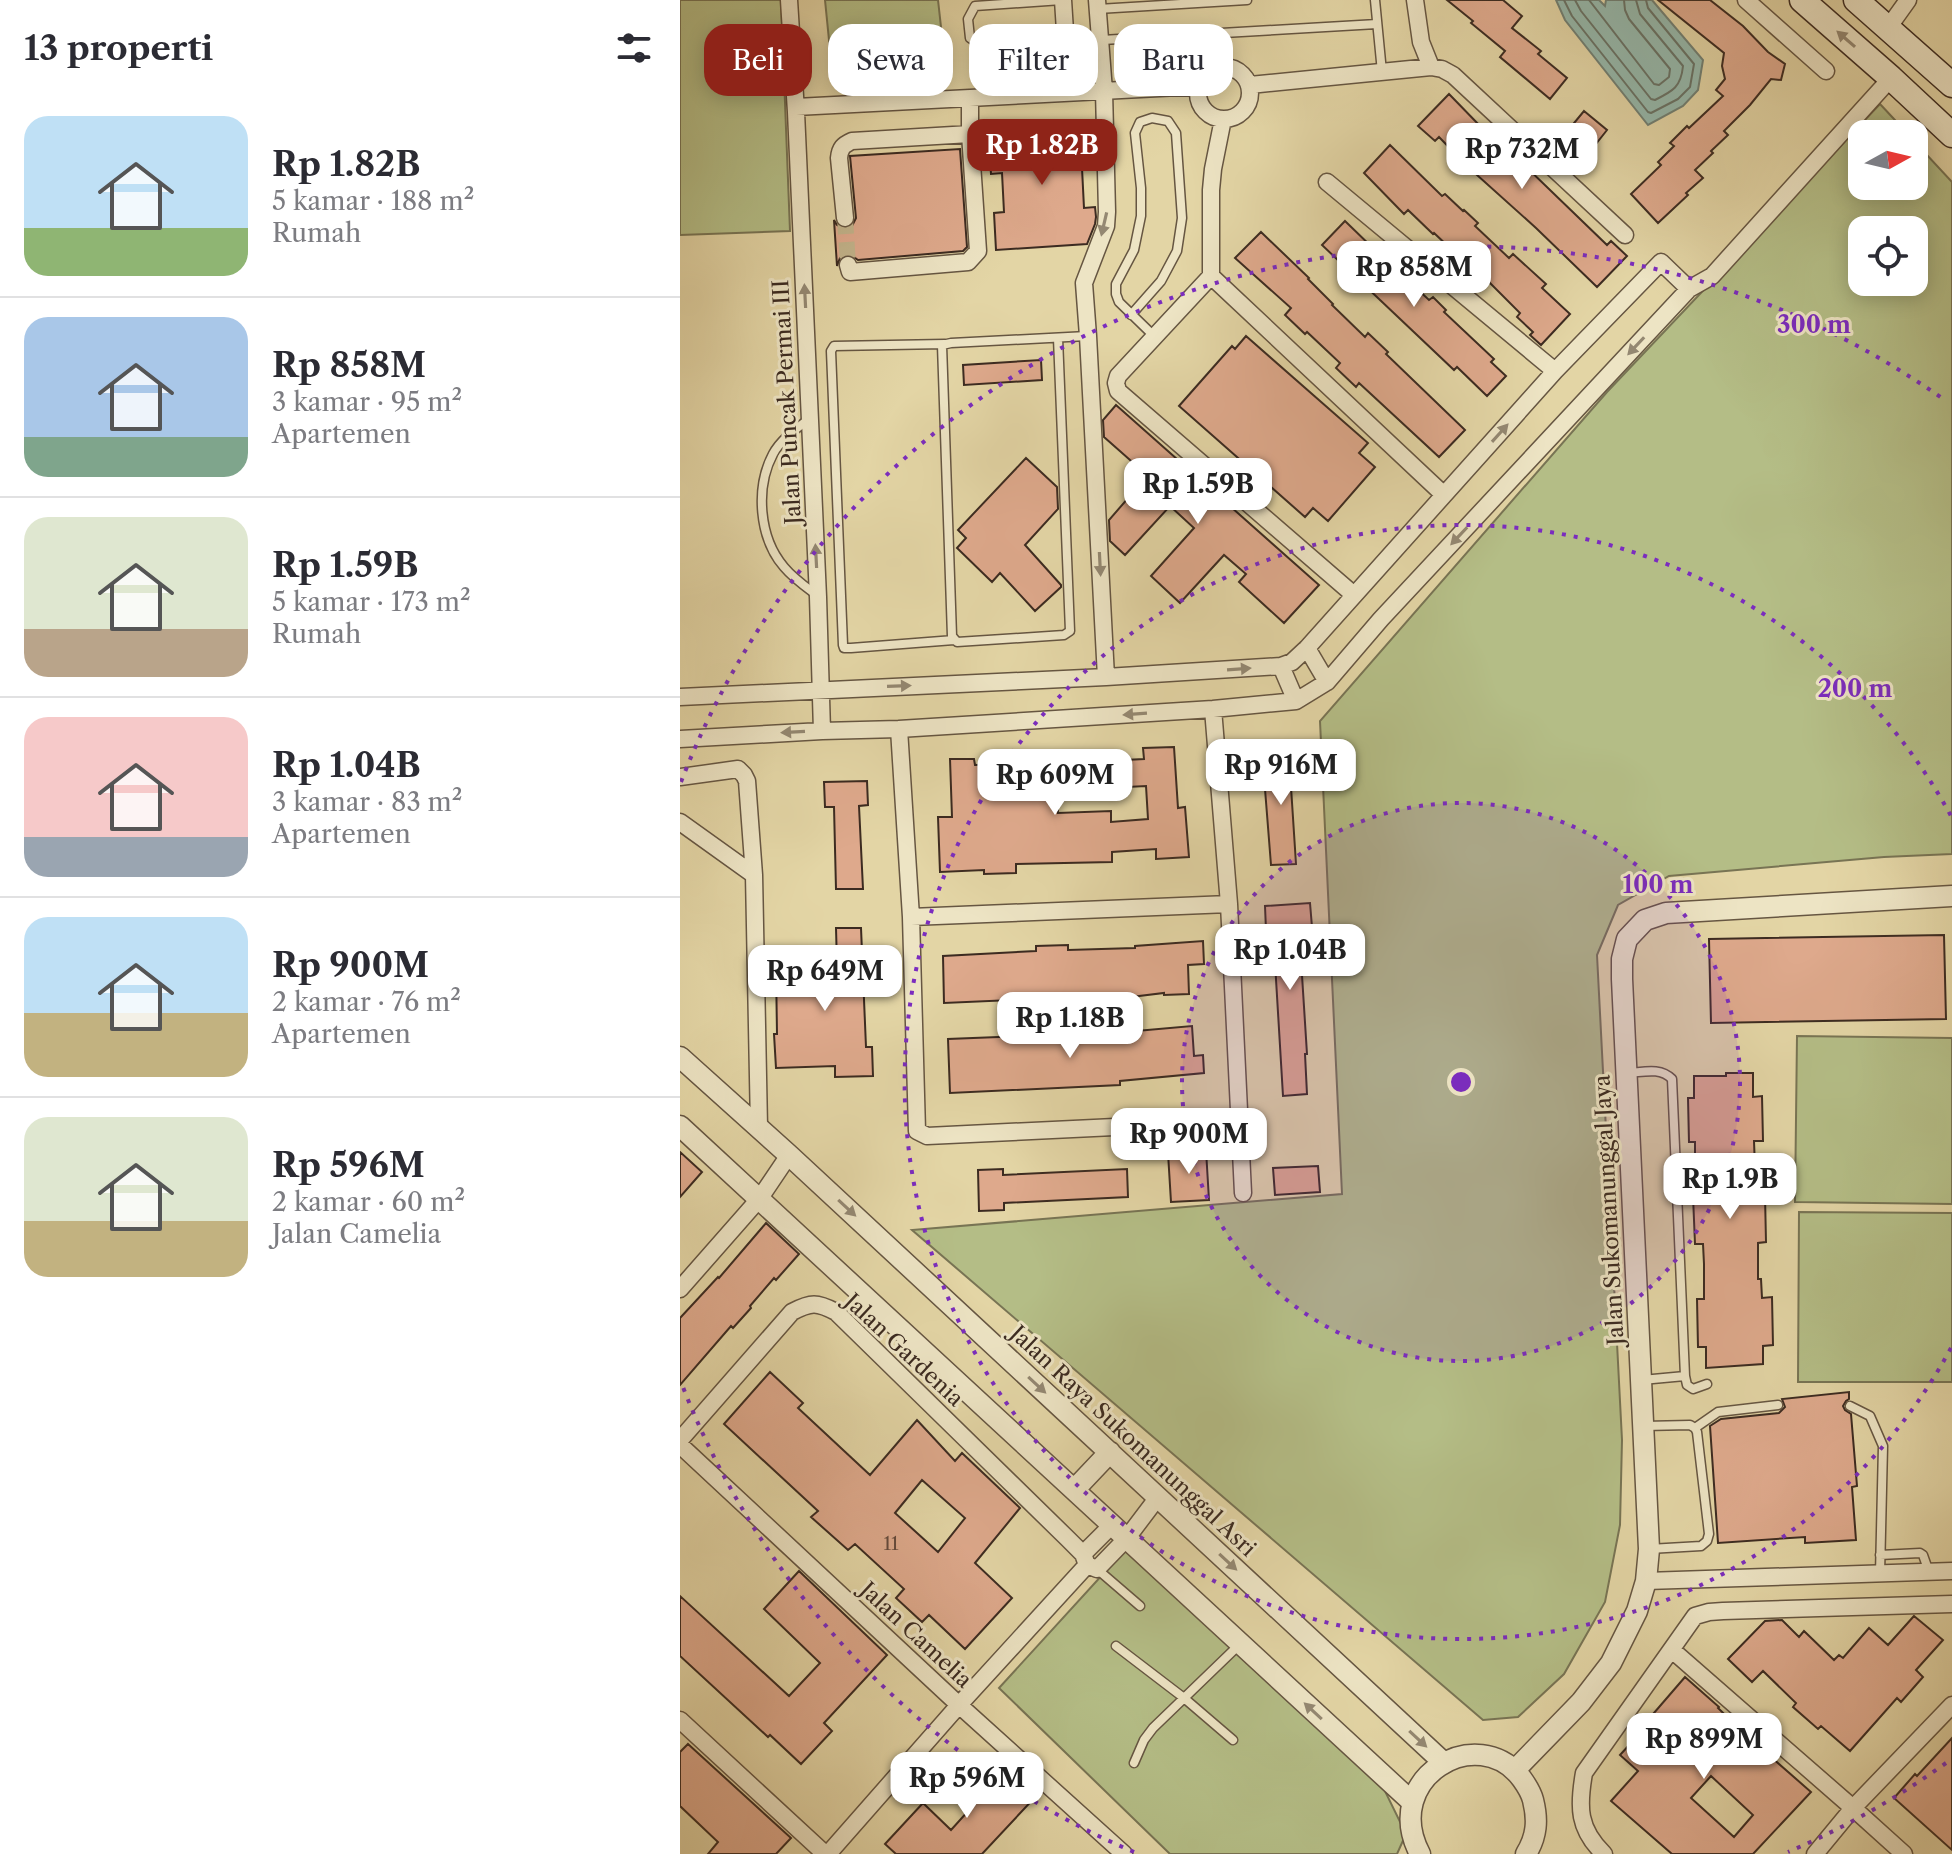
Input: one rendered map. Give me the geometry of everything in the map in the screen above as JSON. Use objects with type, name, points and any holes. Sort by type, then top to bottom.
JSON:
[{"type":"main road","points":[[1802,0],[1952,135]]},
{"type":"main road","points":[[1856,0],[1952,85]]},
{"type":"main road","points":[[1891,78],[1914,51]]},
{"type":"street","name":"Jalan Puncak Permai III","points":[[789,0],[822,731]]},
{"type":"street","points":[[1063,0],[1065,24]]},
{"type":"street","points":[[1415,0],[1421,42],[1431,67]]},
{"type":"street","points":[[1746,0],[1826,71]]},
{"type":"street","points":[[1888,28],[1908,0]]},
{"type":"street","points":[[1097,5],[1104,91],[1107,212],[1106,226],[1084,283],[1106,677]]},
{"type":"street","points":[[1250,85],[1431,67],[1442,69],[1453,75],[1625,235]]},
{"type":"street","points":[[1199,96],[1208,114],[1223,119],[1239,115],[1249,103],[1250,85],[1241,72],[1233,69]]},
{"type":"street","points":[[680,739],[899,729],[1296,701],[1327,682],[1381,619],[1689,289],[1712,276],[1891,78]]},
{"type":"street","points":[[1098,91],[1114,90]]},
{"type":"street","points":[[796,104],[1010,96]]},
{"type":"street","points":[[848,265],[850,272],[968,262],[978,251],[970,98]]},
{"type":"street","points":[[1223,119],[1211,190],[1211,276],[1118,376],[1118,391],[1354,595]]},
{"type":"street","points":[[845,218],[839,158],[840,149],[845,144],[852,141],[970,134]]},
{"type":"street","points":[[1327,182],[1555,371]]},
{"type":"street","points":[[680,697],[1106,677],[1281,666],[1292,662],[1555,371],[1661,262],[1689,289]]},
{"type":"street","points":[[1211,276],[1444,495]]},
{"type":"street","points":[[1307,648],[1327,682]]},
{"type":"street","points":[[1281,666],[1296,701]]},
{"type":"street","points":[[1213,709],[1229,904],[1243,1193]]},
{"type":"street","points":[[899,729],[911,917],[917,1131],[923,1136],[1239,1121]]},
{"type":"street","points":[[680,777],[738,769],[747,781],[754,875],[759,1127]]},
{"type":"street","points":[[680,822],[754,875]]},
{"type":"street","name":"Jalan Sukomanunggal Jaya","points":[[1515,1770],[1581,1702],[1611,1663],[1637,1611],[1646,1581],[1649,1549],[1622,959],[1627,939],[1645,920],[1666,913],[1952,896]]},
{"type":"street","points":[[911,917],[1229,904]]},
{"type":"street","name":"Jalan Raya Sukomanunggal Asri","points":[[680,1057],[1443,1762]]},
{"type":"street","points":[[680,1126],[1412,1802]]},
{"type":"street","points":[[680,1289],[760,1198],[789,1155]]},
{"type":"street","name":"Jalan Gardenia","points":[[680,1442],[792,1312],[807,1304],[821,1304],[836,1312],[1089,1563]]},
{"type":"street","name":"Jalan Camelia","points":[[680,1442],[959,1705],[1124,1854]]},
{"type":"street","points":[[1074,1490],[1110,1452]]},
{"type":"street","points":[[680,1720],[826,1854],[1089,1563],[1158,1497]]},
{"type":"street","points":[[1646,1581],[1952,1571]]},
{"type":"street","points":[[1604,1854],[1585,1832],[1581,1808],[1584,1773],[1695,1616],[1709,1612],[1952,1604]]},
{"type":"street","points":[[1672,1650],[1904,1854]]},
{"type":"street","points":[[1815,1854],[1853,1808],[1952,1705]]},
{"type":"street","points":[[1420,1854],[1412,1837],[1412,1802],[1424,1779],[1443,1762],[1468,1755],[1493,1757],[1515,1770],[1531,1791],[1538,1818],[1534,1851]]},
{"type":"lane","points":[[969,28],[968,19],[975,6],[1063,0]]},
{"type":"lane","points":[[1097,5],[1247,0]]},
{"type":"lane","points":[[1375,0],[1382,72]]},
{"type":"lane","points":[[1100,40],[1377,24]]},
{"type":"lane","points":[[1131,315],[1161,281],[1177,251],[1182,218],[1176,133],[1168,121],[1152,118],[1140,122],[1135,133],[1141,216],[1134,250],[1116,284],[1116,294],[1119,302],[1131,315],[1154,336]]},
{"type":"lane","points":[[1058,338],[1070,631],[1064,635],[844,648],[831,351],[834,346],[946,344],[1088,336]]},
{"type":"lane","points":[[946,344],[942,345],[954,640]]},
{"type":"lane","points":[[810,418],[782,442],[773,455],[764,480],[762,507],[770,546],[783,566],[818,597]]},
{"type":"lane","points":[[1626,1073],[1658,1071],[1672,1079],[1685,1376],[1687,1385],[1693,1389],[1707,1384]]},
{"type":"lane","points":[[1641,1380],[1685,1376]]},
{"type":"lane","points":[[1695,1428],[1718,1412],[1778,1405]]},
{"type":"lane","points":[[1850,1406],[1870,1416],[1883,1446],[1880,1574]]},
{"type":"lane","points":[[1643,1426],[1690,1425],[1695,1428],[1709,1534],[1701,1546],[1649,1549]]},
{"type":"lane","points":[[1880,1555],[1920,1553],[1929,1572]]},
{"type":"lane","points":[[1089,1563],[1140,1606]]},
{"type":"lane","points":[[1134,1763],[1153,1728],[1240,1643]]},
{"type":"lane","points":[[1116,1646],[1233,1740]]},
{"type":"green space","points":[[680,0],[781,0],[782,24],[704,24],[704,96],[785,96],[790,231],[680,235]]},
{"type":"green space","points":[[825,0],[938,0],[941,24],[828,24],[828,30]]},
{"type":"green space","points":[[1880,104],[1895,120],[1865,120]]},
{"type":"green space","points":[[1848,138],[1848,200],[1928,200],[1928,156],[1952,182],[1952,854],[1669,876],[1618,905],[1597,955],[1622,1440],[1620,1525],[1605,1602],[1564,1674],[1518,1717],[1483,1720],[912,1230],[1342,1194],[1320,721],[1607,392]]},
{"type":"green space","points":[[1797,1036],[1952,1038],[1952,1204],[1795,1202]]},
{"type":"green space","points":[[1799,1212],[1952,1213],[1952,1382],[1798,1382]]},
{"type":"green space","points":[[1125,1550],[1384,1789],[1406,1834],[1397,1854],[1170,1854],[999,1688]]},
{"type":"water","points":[[1556,0],[1599,0],[1605,6],[1606,0],[1652,0],[1703,60],[1698,90],[1683,106],[1648,125],[1565,20]]},
{"type":"building","points":[[1447,0],[1503,0],[1522,16],[1512,28],[1541,51],[1538,54],[1567,78],[1550,99],[1500,57],[1505,51]]},
{"type":"building","points":[[1658,0],[1710,0],[1785,64],[1781,80],[1771,79],[1724,131],[1728,135],[1711,151],[1713,153],[1695,170],[1703,178],[1658,223],[1631,194],[1661,165],[1658,162],[1674,146],[1670,143],[1723,96],[1716,90],[1725,79],[1722,66],[1724,53]]},
{"type":"building","points":[[1449,94],[1517,164],[1520,161],[1607,245],[1611,241],[1627,256],[1597,287],[1439,137],[1435,141],[1418,126]]},
{"type":"building","points":[[1584,111],[1607,130],[1584,159],[1560,140]]},
{"type":"building","points":[[1087,126],[1090,168],[1082,168],[1084,208],[1095,207],[1096,217],[1087,244],[996,250],[994,213],[1004,212],[1002,173],[991,174],[988,132]]},
{"type":"building","points":[[1390,145],[1442,196],[1445,194],[1478,223],[1475,226],[1509,258],[1513,254],[1546,284],[1542,288],[1570,314],[1541,345],[1517,317],[1520,313],[1478,271],[1408,210],[1404,214],[1364,173]]},
{"type":"building","points":[[960,149],[967,247],[963,251],[858,260],[846,254],[837,266],[834,220],[845,229],[852,226],[856,218],[850,156]]},
{"type":"building","points":[[1345,221],[1412,286],[1429,300],[1433,297],[1446,310],[1444,312],[1494,359],[1491,362],[1506,376],[1487,396],[1457,367],[1454,370],[1322,245]]},
{"type":"building","points":[[1261,232],[1332,305],[1365,337],[1368,333],[1465,430],[1439,457],[1359,383],[1356,387],[1336,368],[1340,363],[1285,315],[1291,308],[1235,258]]},
{"type":"building","points":[[1246,336],[1368,443],[1359,453],[1375,467],[1328,521],[1313,508],[1305,517],[1179,406],[1232,346],[1235,349]]},
{"type":"building","points":[[1041,360],[1042,380],[964,385],[963,365]]},
{"type":"building","points":[[1116,405],[1319,585],[1284,623],[1239,582],[1246,574],[1224,555],[1180,603],[1151,576],[1194,528],[1170,506],[1125,555],[1110,541],[1109,520],[1143,481],[1133,472],[1138,467],[1104,437],[1103,420]]},
{"type":"building","points":[[1026,458],[1057,487],[1058,509],[1025,545],[1061,587],[1035,611],[1000,573],[992,582],[957,548],[966,538],[958,530]]},
{"type":"building","points":[[1174,747],[1178,808],[1185,807],[1189,857],[1156,859],[1156,849],[1112,852],[1112,862],[1016,864],[1016,873],[984,874],[984,870],[940,872],[938,817],[952,817],[950,759],[974,759],[975,765],[1016,764],[1016,768],[1056,766],[1058,813],[1111,811],[1111,822],[1148,819],[1146,786],[1107,788],[1105,761],[1144,759],[1143,748]]},
{"type":"building","points":[[1302,760],[1303,786],[1291,787],[1296,864],[1271,865],[1265,789],[1259,789],[1257,763]]},
{"type":"building","points":[[867,781],[868,805],[859,806],[863,889],[836,889],[834,807],[825,807],[824,782]]},
{"type":"building","points":[[1310,903],[1312,927],[1299,928],[1307,1094],[1283,1096],[1273,929],[1266,930],[1265,906]]},
{"type":"building","points":[[836,928],[861,928],[866,1047],[872,1047],[873,1076],[835,1077],[835,1066],[776,1068],[776,967],[837,965]]},
{"type":"building","points":[[1944,935],[1946,1019],[1711,1023],[1709,939]]},
{"type":"building","points":[[1203,941],[1204,964],[1188,965],[1189,994],[1164,993],[1069,1001],[1038,1002],[1038,999],[944,1003],[943,956],[1036,951],[1036,946],[1068,945],[1068,950],[1135,948]]},
{"type":"building","points":[[1192,1026],[1194,1056],[1203,1055],[1204,1073],[1120,1081],[1120,1085],[950,1093],[948,1039],[1089,1037],[1088,1032]]},
{"type":"building","points":[[1726,1073],[1753,1073],[1753,1097],[1762,1096],[1763,1141],[1754,1141],[1756,1195],[1765,1195],[1766,1242],[1758,1243],[1758,1279],[1761,1279],[1762,1298],[1772,1297],[1773,1345],[1763,1346],[1763,1364],[1706,1368],[1706,1347],[1698,1347],[1697,1299],[1704,1299],[1704,1264],[1703,1244],[1695,1244],[1693,1196],[1702,1196],[1701,1159],[1695,1159],[1695,1142],[1689,1142],[1688,1098],[1694,1098],[1694,1076],[1726,1076]]},
{"type":"building","points":[[1206,1150],[1209,1200],[1171,1202],[1168,1153]]},
{"type":"building","points":[[680,1152],[702,1172],[680,1197]]},
{"type":"building","points":[[1318,1166],[1320,1192],[1275,1195],[1273,1168]]},
{"type":"building","points":[[1003,1169],[1003,1175],[1127,1169],[1128,1197],[1004,1203],[1004,1210],[979,1211],[978,1170]]},
{"type":"building","points":[[766,1223],[799,1254],[680,1385],[680,1318]]},
{"type":"building","points":[[770,1372],[803,1403],[798,1408],[870,1475],[917,1420],[955,1461],[962,1453],[1020,1508],[975,1563],[1012,1598],[965,1649],[929,1615],[922,1622],[896,1598],[904,1589],[855,1544],[848,1550],[811,1517],[818,1511],[724,1424]],"holes":[[[922,1480],[965,1518],[938,1552],[895,1513]]]},
{"type":"building","points":[[1849,1392],[1849,1399],[1843,1406],[1851,1414],[1857,1486],[1852,1487],[1856,1540],[1805,1543],[1805,1537],[1718,1543],[1710,1426],[1721,1419],[1779,1413],[1785,1407],[1782,1399]]},
{"type":"building","points":[[799,1571],[887,1655],[824,1723],[832,1731],[801,1764],[680,1656],[680,1596],[789,1696],[820,1663],[764,1609]]},
{"type":"building","points":[[1914,1616],[1943,1640],[1916,1670],[1923,1677],[1901,1702],[1897,1698],[1850,1751],[1793,1707],[1796,1703],[1763,1671],[1752,1682],[1728,1659],[1765,1621],[1782,1620],[1799,1637],[1804,1631],[1834,1660],[1839,1655],[1843,1658],[1869,1628],[1888,1645]]},
{"type":"building","points":[[1685,1677],[1811,1792],[1753,1854],[1672,1854],[1611,1801],[1638,1771],[1620,1755],[1643,1730],[1641,1728]],"holes":[[[1711,1776],[1753,1815],[1734,1837],[1691,1798]]]},
{"type":"building","points":[[1952,1738],[1952,1850],[1894,1798]]},
{"type":"building","points":[[688,1744],[791,1838],[776,1854],[708,1854],[718,1842],[680,1806],[680,1752]]},
{"type":"building","points":[[1006,1763],[1038,1794],[982,1854],[896,1854],[885,1844],[923,1803],[951,1830],[970,1809],[967,1806]]},
{"type":"tunnel","points":[[845,218],[848,265]]}]
